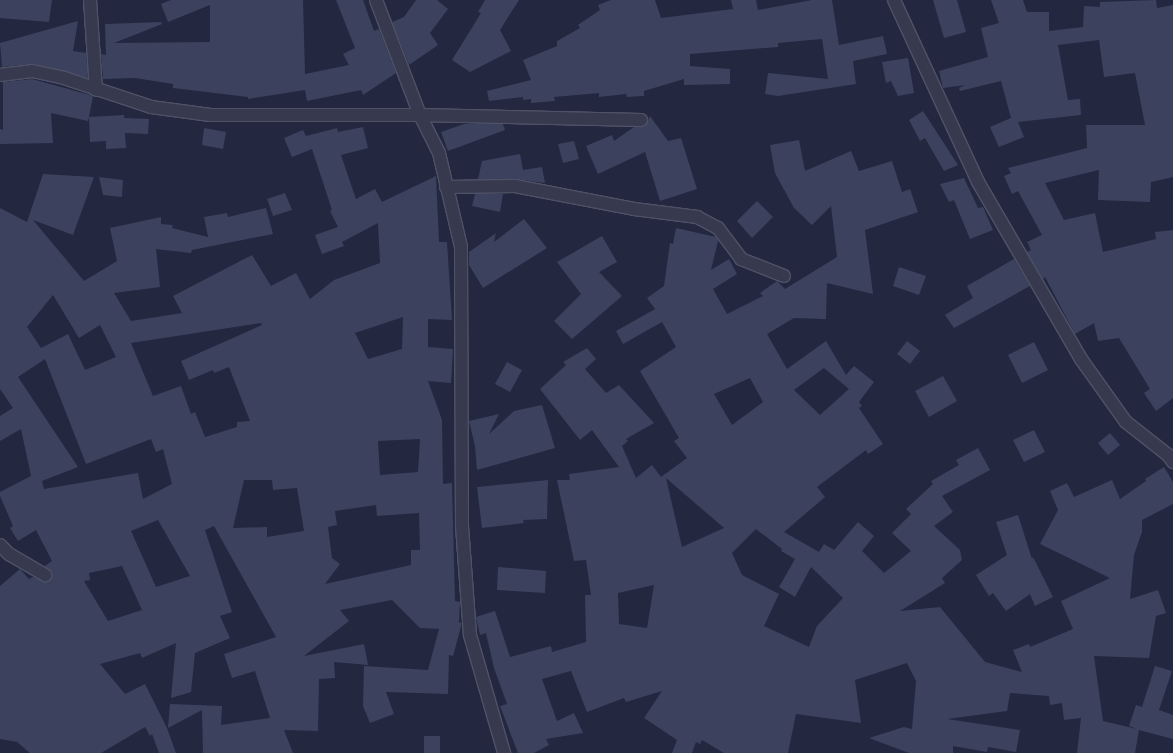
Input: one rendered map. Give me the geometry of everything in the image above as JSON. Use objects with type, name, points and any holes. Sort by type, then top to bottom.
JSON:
[{"type":"street","points":[[90,0],[96,90]]},
{"type":"street","points":[[376,0],[420,115],[439,153],[461,247],[462,526],[470,635],[504,753]]},
{"type":"street","points":[[894,0],[978,182],[1081,358],[1126,422],[1168,455],[1173,462]]},
{"type":"street","points":[[0,75],[32,71],[151,107],[210,115],[420,115],[641,120]]},
{"type":"street","points":[[446,188],[515,186],[634,208],[697,217],[718,228],[741,259],[784,276]]},
{"type":"street","points":[[0,544],[9,554],[45,575]]},
{"type":"building","points":[[0,0],[52,0],[49,22],[0,18]]},
{"type":"building","points":[[171,0],[303,0],[305,74],[349,65],[343,54],[355,48],[336,0],[363,0],[374,31],[379,29],[396,73],[363,95],[361,90],[307,101],[305,90],[248,99],[248,97],[173,88],[173,84],[135,78],[103,79],[101,54],[106,55],[105,24],[161,22],[162,24],[114,43],[210,42],[210,5],[168,22],[161,4]]},
{"type":"building","points":[[416,0],[437,0],[448,9],[430,33],[438,45],[409,65],[392,22],[404,17]]},
{"type":"building","points":[[485,0],[519,0],[500,30],[511,51],[470,72],[452,60],[481,13],[478,12]]},
{"type":"building","points":[[611,0],[655,0],[661,18],[733,9],[731,0],[756,0],[758,10],[812,0],[832,0],[839,45],[883,36],[887,54],[853,61],[856,84],[778,96],[765,94],[768,73],[828,79],[822,39],[778,43],[778,47],[690,54],[690,66],[730,69],[730,84],[684,85],[684,79],[644,91],[644,96],[627,97],[626,94],[599,97],[599,93],[554,97],[555,101],[531,103],[531,99],[523,100],[523,97],[489,101],[487,91],[531,80],[523,60],[557,46],[557,41],[580,28],[578,25],[600,10],[598,5]]},
{"type":"building","points":[[933,0],[957,0],[966,32],[944,38]]},
{"type":"building","points":[[991,0],[1023,0],[1027,12],[1049,12],[1049,31],[1083,27],[1084,6],[1100,7],[1100,2],[1156,0],[1157,8],[1173,5],[1173,177],[1151,182],[1150,202],[1098,200],[1099,170],[1045,183],[1064,220],[1095,213],[1103,252],[1156,239],[1155,232],[1173,230],[1173,398],[1156,411],[1144,393],[1150,389],[1119,338],[1098,341],[1094,323],[1075,334],[1045,277],[1043,279],[1027,252],[1031,250],[1027,242],[1042,235],[1018,191],[1012,194],[1004,176],[1011,173],[1008,168],[1087,148],[1086,125],[1145,125],[1135,73],[1104,77],[1099,40],[1058,45],[1068,100],[1080,99],[1081,115],[1018,122],[1024,137],[999,147],[990,127],[1011,118],[1001,81],[960,91],[959,88],[965,85],[943,88],[939,71],[988,57],[981,28],[999,23]]},
{"type":"building","points":[[78,21],[73,51],[86,53],[88,78],[34,64],[2,67],[0,43]]},
{"type":"building","points":[[908,58],[914,93],[898,96],[891,81],[886,83],[882,62]]},
{"type":"building","points":[[32,79],[93,97],[88,121],[51,113],[53,143],[0,144],[0,129],[3,130],[3,82]]},
{"type":"building","points":[[923,111],[958,165],[944,171],[925,138],[920,141],[909,120]]},
{"type":"building","points":[[124,115],[124,118],[149,119],[148,134],[125,133],[126,148],[106,149],[106,141],[90,142],[89,117]]},
{"type":"building","points":[[650,116],[668,141],[681,138],[697,189],[660,201],[645,152],[598,174],[586,146],[612,135],[614,141],[634,127],[645,126]]},
{"type":"building","points":[[464,124],[503,124],[505,130],[448,151],[441,132]]},
{"type":"building","points":[[363,127],[368,148],[341,155],[356,199],[375,189],[382,202],[436,176],[439,242],[447,242],[452,320],[428,319],[428,347],[453,349],[451,383],[428,381],[442,420],[443,484],[452,483],[455,601],[460,602],[459,622],[462,623],[453,656],[449,655],[448,694],[386,692],[394,714],[370,723],[363,706],[364,666],[428,670],[439,629],[420,628],[392,600],[340,610],[349,621],[304,656],[364,644],[368,665],[334,662],[335,678],[319,679],[318,731],[284,730],[293,753],[203,753],[202,710],[168,728],[170,704],[222,706],[221,725],[270,718],[255,671],[232,678],[224,654],[276,637],[214,526],[205,530],[232,612],[220,616],[230,638],[195,653],[191,692],[171,698],[176,643],[142,658],[140,653],[100,664],[125,694],[145,684],[167,728],[176,753],[159,753],[152,734],[150,736],[145,727],[101,753],[30,753],[17,742],[0,739],[0,586],[20,569],[29,579],[33,577],[45,582],[52,575],[45,566],[52,561],[36,530],[18,541],[10,528],[13,526],[0,496],[0,492],[31,476],[21,429],[0,441],[0,416],[13,408],[0,389],[0,208],[27,222],[43,174],[94,177],[73,235],[33,220],[84,281],[117,261],[110,228],[161,217],[161,224],[173,225],[172,228],[208,237],[204,217],[227,213],[228,217],[266,208],[273,234],[192,250],[191,253],[156,249],[160,287],[114,293],[131,321],[182,313],[173,296],[252,255],[271,286],[296,273],[310,299],[334,280],[380,263],[378,223],[342,242],[344,246],[322,254],[315,235],[338,227],[330,211],[332,210],[312,149],[292,157],[284,138],[303,130],[306,136],[337,128],[338,132]],"holes":[[[53,295],[79,338],[100,325],[116,357],[85,370],[68,334],[41,348],[27,327]],[[403,317],[402,349],[368,359],[355,333]],[[261,323],[262,325],[181,361],[189,380],[213,370],[214,373],[229,367],[250,421],[237,422],[237,427],[205,437],[195,412],[191,414],[181,386],[153,396],[131,343]],[[45,359],[86,464],[151,439],[156,452],[163,449],[172,484],[143,499],[138,473],[44,489],[42,481],[78,467],[18,377]],[[420,439],[418,472],[380,475],[378,441]],[[244,480],[272,480],[273,490],[297,488],[304,531],[267,537],[267,527],[233,528]],[[376,505],[377,516],[419,513],[420,550],[411,550],[411,565],[325,584],[340,564],[332,558],[328,527],[337,525],[335,511]],[[158,520],[190,576],[156,587],[131,531]],[[122,566],[142,610],[108,621],[84,581],[90,580],[89,573]]]},
{"type":"building","points":[[204,128],[226,132],[223,149],[202,145]]},
{"type":"building","points":[[799,140],[805,171],[851,151],[859,171],[892,161],[902,192],[910,189],[918,212],[865,230],[873,294],[827,283],[826,319],[794,318],[767,334],[787,369],[826,341],[846,375],[854,366],[874,382],[859,402],[862,406],[859,408],[883,444],[868,454],[866,450],[817,487],[825,497],[784,532],[819,552],[824,544],[834,550],[858,522],[874,536],[862,551],[884,573],[911,551],[892,533],[911,514],[906,509],[933,484],[931,481],[959,465],[956,460],[978,448],[990,470],[942,496],[953,512],[934,526],[960,550],[962,560],[942,578],[945,583],[900,611],[940,607],[985,662],[1022,672],[1013,650],[1029,644],[1030,647],[1073,629],[1061,601],[1110,578],[1040,544],[1058,510],[1050,491],[1067,483],[1074,497],[1112,480],[1120,499],[1146,481],[1145,479],[1164,467],[1173,482],[1173,504],[1142,520],[1142,532],[1134,555],[1130,599],[1158,590],[1166,613],[1156,616],[1149,658],[1094,656],[1103,721],[1137,729],[1129,726],[1136,705],[1142,707],[1155,666],[1172,671],[1159,710],[1173,715],[1173,739],[1139,730],[1135,753],[1077,753],[1081,718],[1064,720],[1062,703],[1050,705],[1049,696],[1010,693],[1007,711],[947,719],[1020,730],[1016,752],[988,747],[987,752],[953,746],[953,753],[909,753],[869,738],[904,727],[912,729],[916,681],[907,663],[855,680],[861,723],[796,714],[788,753],[724,753],[702,740],[700,744],[696,742],[692,753],[672,753],[677,740],[644,718],[662,691],[626,702],[624,698],[587,712],[571,671],[542,679],[557,721],[574,713],[583,733],[546,739],[549,745],[534,753],[518,753],[500,706],[507,704],[494,668],[486,633],[480,635],[476,617],[495,611],[510,657],[551,646],[552,652],[586,642],[585,595],[591,595],[586,560],[574,561],[557,480],[570,480],[569,474],[619,467],[592,430],[580,440],[540,389],[566,365],[563,362],[587,348],[596,359],[585,369],[606,393],[619,385],[654,423],[626,439],[628,441],[622,446],[636,478],[652,465],[661,477],[687,458],[674,441],[679,438],[640,371],[676,347],[662,322],[623,344],[616,331],[655,309],[647,298],[664,286],[670,243],[673,244],[676,228],[716,237],[718,241],[711,270],[729,259],[737,274],[713,289],[727,314],[763,296],[760,293],[777,281],[785,289],[837,257],[831,206],[812,225],[794,208],[775,173],[770,145]],"holes":[[[824,368],[849,389],[820,415],[794,390]],[[750,378],[763,402],[732,425],[714,394]],[[666,478],[724,528],[682,547]],[[756,529],[782,549],[781,551],[795,559],[779,587],[795,597],[811,567],[843,598],[817,626],[809,647],[764,626],[779,594],[742,575],[732,553]],[[654,585],[647,628],[619,624],[618,593]]]},
{"type":"building","points":[[574,141],[579,159],[563,163],[558,144]]},
{"type":"building","points":[[520,154],[523,170],[542,167],[545,183],[515,179],[478,179],[482,161]]},
{"type":"building","points":[[99,177],[123,180],[122,197],[103,195]]},
{"type":"building","points":[[964,178],[978,208],[983,207],[993,230],[970,239],[954,200],[949,202],[940,184]]},
{"type":"building","points":[[285,193],[292,210],[273,216],[267,199]]},
{"type":"building","points":[[475,194],[503,194],[500,212],[472,206]]},
{"type":"building","points":[[757,201],[773,217],[752,238],[737,221]]},
{"type":"building","points":[[524,219],[547,248],[483,288],[469,265],[469,252],[496,233],[494,242]]},
{"type":"building","points":[[602,236],[617,262],[599,272],[622,296],[572,339],[554,321],[581,294],[557,262]]},
{"type":"building","points":[[1014,259],[1030,286],[954,328],[945,315],[973,298],[967,286]]},
{"type":"building","points":[[899,267],[926,276],[919,295],[893,286]]},
{"type":"building","points":[[907,341],[920,351],[910,364],[897,354]]},
{"type":"building","points":[[1034,342],[1048,370],[1022,383],[1008,355]]},
{"type":"building","points":[[507,362],[522,370],[510,392],[495,384]]},
{"type":"building","points":[[943,376],[957,401],[929,417],[915,391]]},
{"type":"building","points":[[542,405],[555,448],[477,470],[475,446],[469,421],[499,414],[489,434],[514,411]]},
{"type":"building","points":[[1034,430],[1045,452],[1024,462],[1013,440]]},
{"type":"building","points":[[1110,433],[1120,445],[1108,455],[1098,443]]},
{"type":"building","points":[[548,480],[547,519],[523,520],[524,523],[482,528],[477,487]]},
{"type":"building","points":[[1018,515],[1032,559],[1033,557],[1053,597],[1035,606],[1030,594],[1006,611],[993,593],[989,596],[976,575],[1007,555],[996,522]]},
{"type":"building","points":[[498,567],[546,571],[545,593],[497,590]]},
{"type":"building","points":[[424,736],[440,736],[440,753],[424,753]]}]
